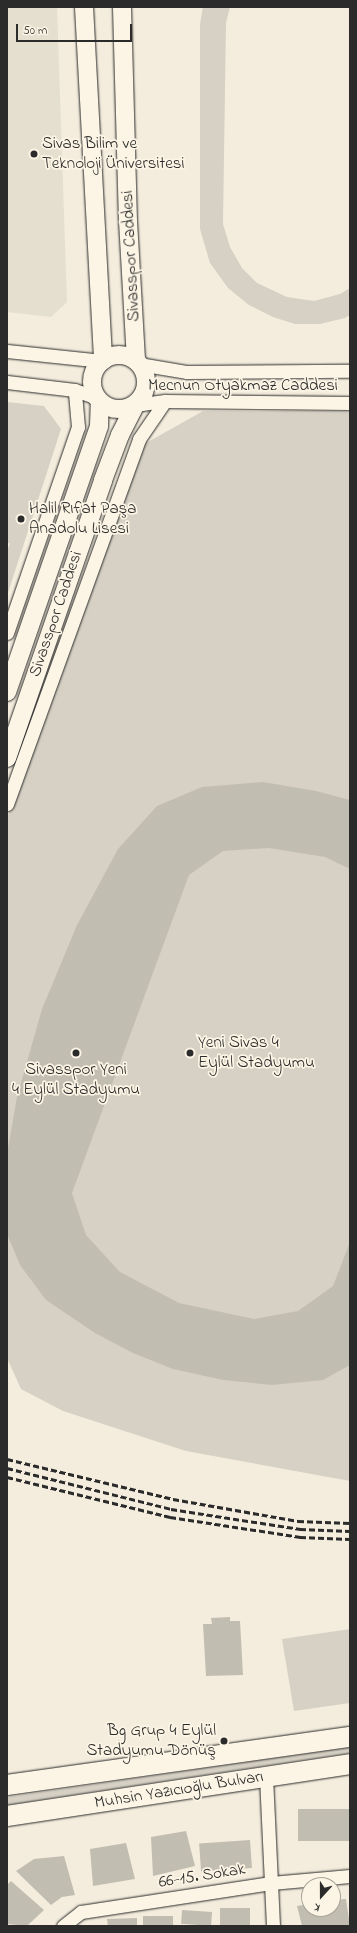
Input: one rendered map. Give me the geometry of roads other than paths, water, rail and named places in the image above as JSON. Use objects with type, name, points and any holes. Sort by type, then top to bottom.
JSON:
[{"type":"main road","name":"Muhsin Yazıcıoğlu Bulvarı","points":[[7,1785],[350,1737]]},
{"type":"main road","name":"Muhsin Yazıcıoğlu Bulvarı","points":[[7,1816],[350,1764]]},
{"type":"street","name":"Sivasspor Caddesi","points":[[84,7],[102,361]]},
{"type":"street","name":"Sivasspor Caddesi","points":[[122,7],[128,221],[138,362]]},
{"type":"street","points":[[7,351],[102,361],[119,355],[138,362],[146,377],[146,386],[144,395],[135,405],[117,410],[75,390],[7,382]]},
{"type":"street","points":[[98,400],[92,382],[94,372],[102,361]]},
{"type":"street","name":"Mecnun Otyakmaz Caddesi","points":[[138,362],[187,372],[350,371]]},
{"type":"street","points":[[7,634],[78,427],[75,390]]},
{"type":"street","name":"Sivasspor Caddesi","points":[[7,692],[99,426],[98,400]]},
{"type":"street","points":[[7,804],[140,439],[165,401]]},
{"type":"street","name":"Mecnun Otyakmaz Caddesi","points":[[135,405],[165,401],[350,403]]},
{"type":"street","name":"Sivasspor Caddesi","points":[[7,758],[103,480],[120,435],[135,405]]},
{"type":"street","points":[[266,1777],[273,1926]]},
{"type":"street","name":"66-15. Sokak","points":[[63,1926],[81,1912],[271,1883],[350,1876]]},
{"type":"railway","points":[[7,1459],[173,1499],[298,1521],[350,1523]]},
{"type":"railway","points":[[7,1468],[171,1509],[300,1529],[350,1531]]},
{"type":"railway","points":[[7,1477],[170,1517],[300,1537],[350,1539]]},
{"type":"place","name":"Sivas Bilim ve Teknoloji Üniversitesi","points":[[34,154]]},
{"type":"place","name":"Halil Rıfat Paşa Anadolu Lisesi","points":[[21,519]]},
{"type":"place","name":"Sivasspor Yeni 4 Eylül Stadyumu","points":[[76,1053]]},
{"type":"place","name":"Yeni Sivas 4 Eylül Stadyumu","points":[[190,1053]]},
{"type":"place","name":"Bg Grup 4 Eylül Stadyumu Dönüş","points":[[224,1741]]}]
